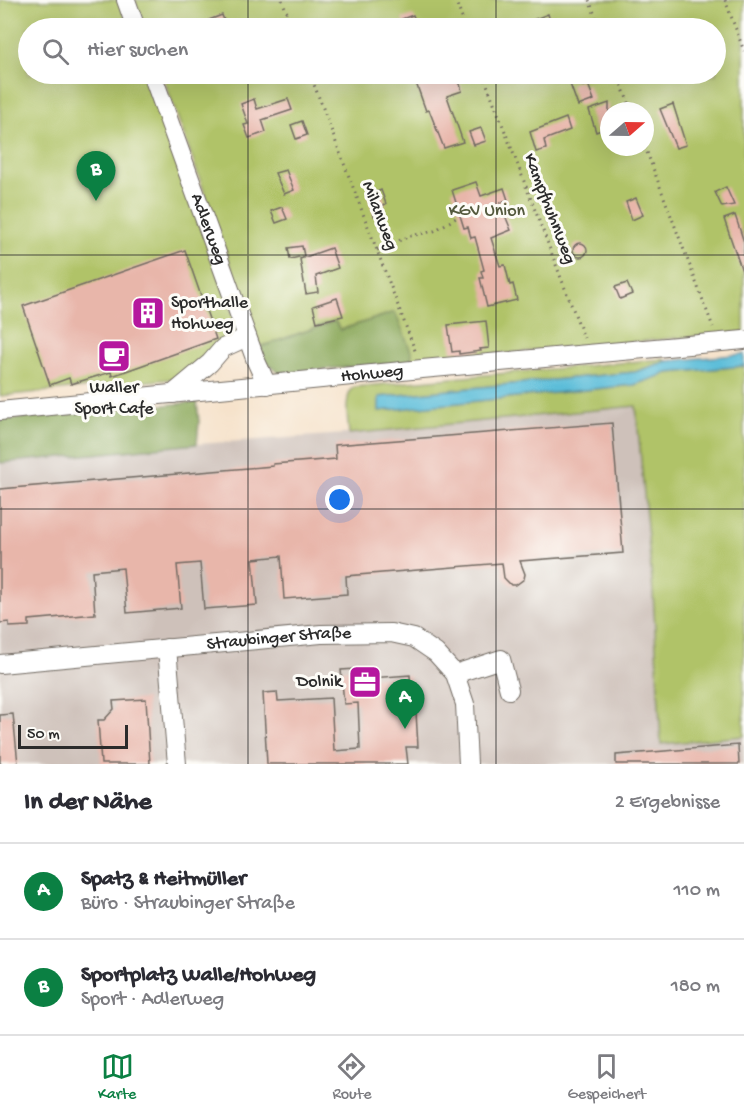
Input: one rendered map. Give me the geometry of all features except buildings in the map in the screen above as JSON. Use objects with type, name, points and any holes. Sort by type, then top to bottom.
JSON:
[{"type":"street","points":[[126,0],[132,18]]},
{"type":"street","name":"Adlerweg","points":[[156,84],[247,337],[267,385]]},
{"type":"street","points":[[173,394],[210,363],[223,348],[247,337]]},
{"type":"street","name":"Hohweg","points":[[0,411],[744,340]]},
{"type":"street","name":"Straubinger Straße","points":[[0,664],[331,633],[391,633],[414,638],[436,652],[455,674],[465,704],[468,764]]},
{"type":"street","points":[[167,648],[177,764]]},
{"type":"street","points":[[455,674],[501,659],[509,690]]},
{"type":"path","points":[[282,0],[289,18]]},
{"type":"path","points":[[455,0],[462,18]]},
{"type":"path","points":[[590,0],[596,18]]},
{"type":"path","points":[[725,0],[744,51]]},
{"type":"path","name":"Milanweg","points":[[314,84],[422,369]]},
{"type":"path","name":"Kampfhuhnweg","points":[[487,84],[590,354]]},
{"type":"path","points":[[621,84],[628,102]]},
{"type":"path","points":[[648,156],[719,342]]},
{"type":"path","points":[[377,250],[410,236],[435,231],[456,218]]},
{"type":"shaded area","points":[[637,406],[653,592],[662,744],[744,736],[744,764],[0,764],[0,463],[197,444],[345,434]]},
{"type":"green space","points":[[0,0],[118,0],[125,18],[18,18],[18,84],[149,84],[241,336],[181,378],[0,396]]},
{"type":"green space","name":"KGV Union","points":[[135,0],[744,0],[744,332],[410,362],[395,313],[339,330],[335,321],[260,347],[166,84],[726,84],[726,18],[141,18]]},
{"type":"green space","points":[[395,312],[412,354],[410,362],[279,373],[265,361],[260,347],[335,321],[340,330]]},
{"type":"green space","points":[[662,359],[667,361],[635,372],[380,397],[379,411],[634,385],[668,373],[744,366],[744,736],[661,744],[653,592],[636,406],[349,434],[347,402],[354,387]]},
{"type":"green space","points":[[197,402],[199,422],[197,444],[0,463],[0,420]]},
{"type":"water","points":[[744,354],[744,366],[668,373],[634,385],[379,411],[379,397],[635,372],[667,361]]},
{"type":"place","name":"Sportplatz Walle/Hohweg","points":[[96,201]]},
{"type":"place","name":"Sporthalle Hohweg","points":[[148,313]]},
{"type":"place","name":"Waller Sport Cafe","points":[[114,356]]},
{"type":"place","name":"Dolnik","points":[[365,682]]},
{"type":"place","name":"Spatz & Heitmüller","points":[[405,729]]}]
